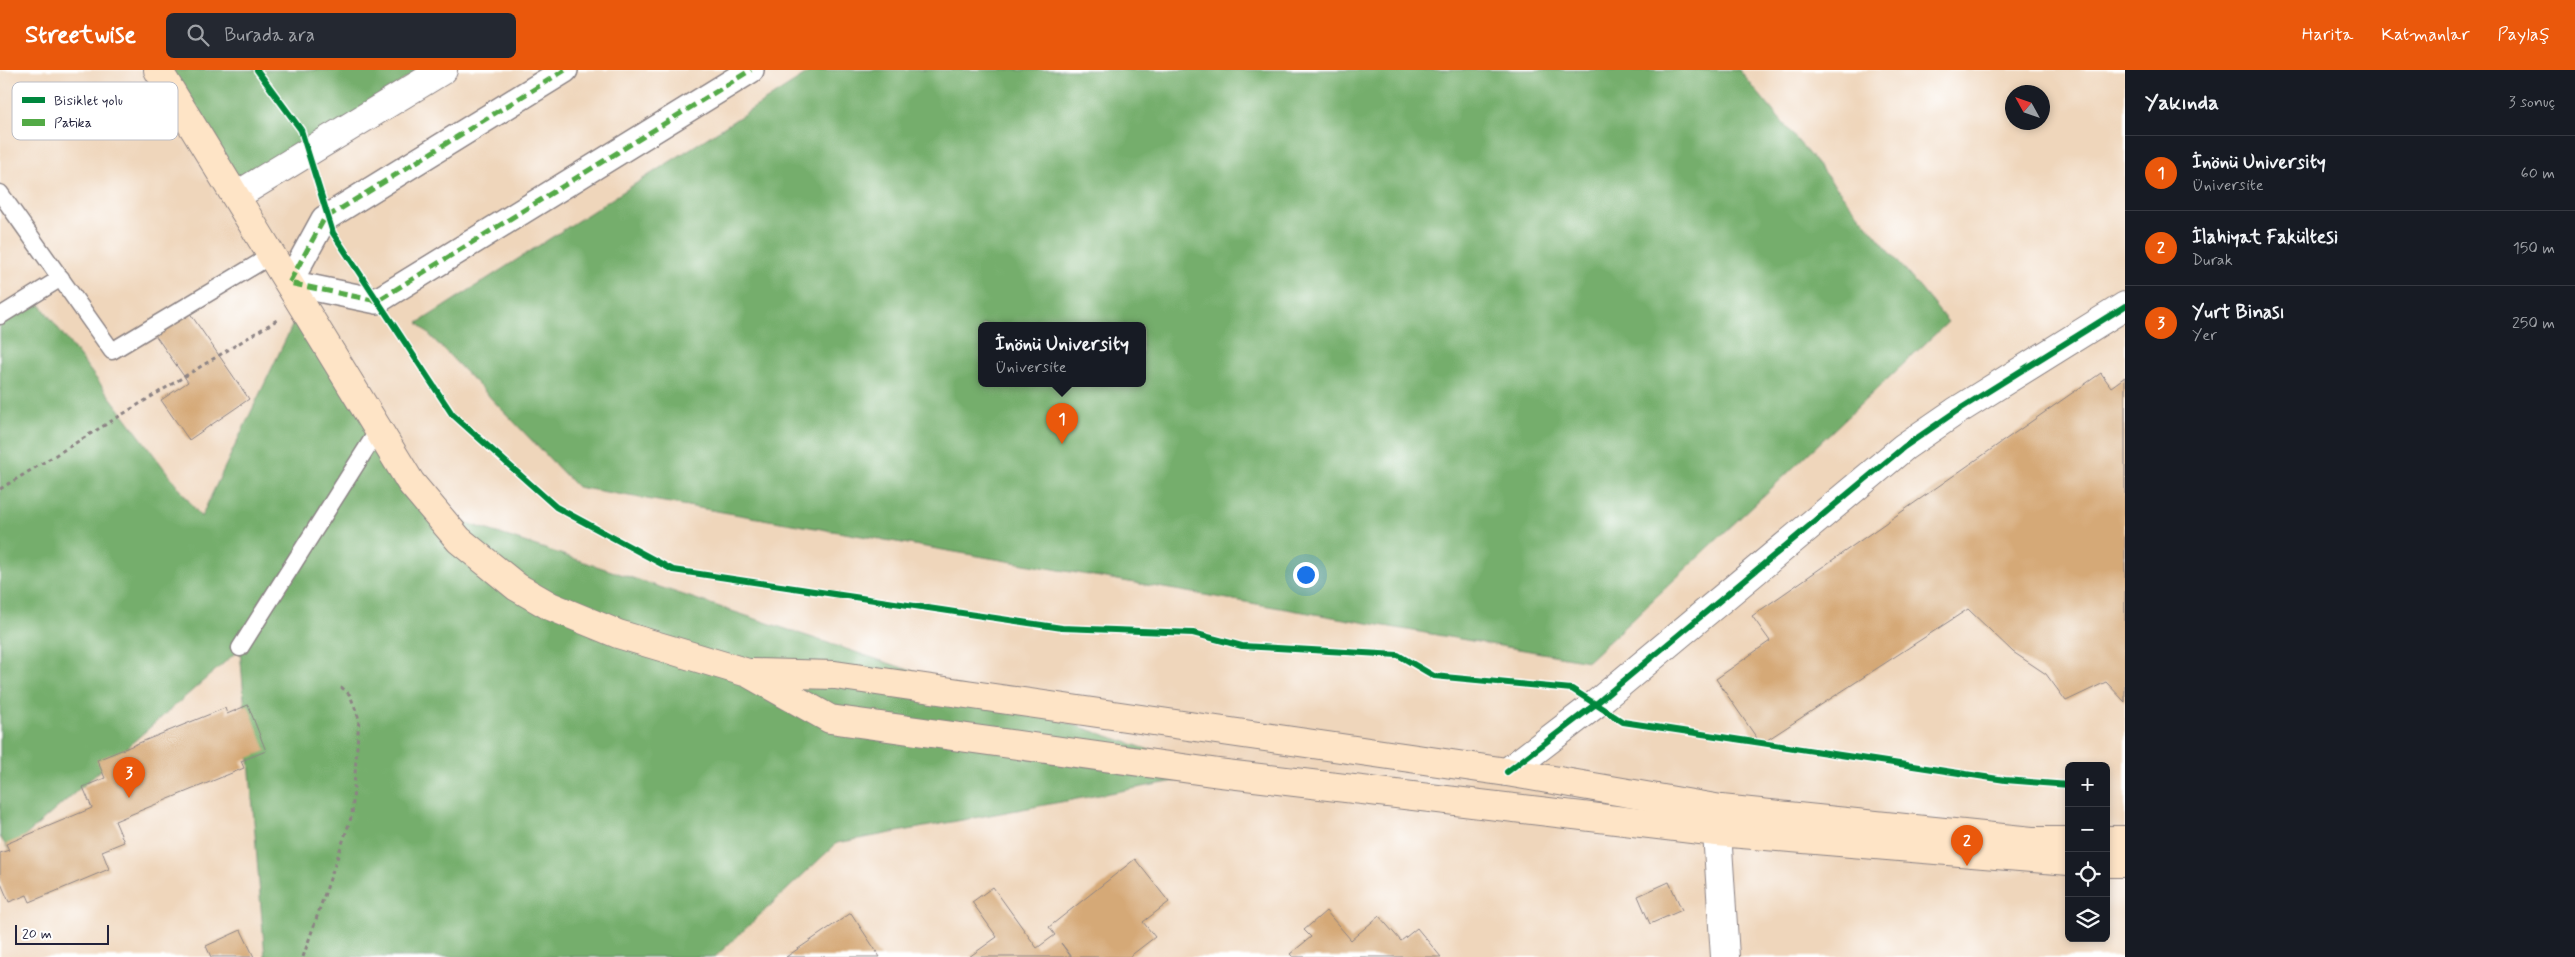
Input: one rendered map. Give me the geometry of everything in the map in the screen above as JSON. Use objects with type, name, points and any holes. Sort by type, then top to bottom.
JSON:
[{"type":"main road","points":[[158,70],[165,82]]},
{"type":"main road","points":[[178,102],[411,483],[459,540],[518,587],[583,622],[748,673],[830,719],[1228,774],[1719,820],[2065,861]]},
{"type":"main road","points":[[748,673],[835,675],[1507,772],[1719,820],[2032,841],[2065,841]]},
{"type":"main road","points":[[2110,840],[2125,840]]},
{"type":"main road","points":[[2110,863],[2125,863]]},
{"type":"street","points":[[236,196],[443,70]]},
{"type":"street","points":[[565,70],[324,219],[295,294],[377,301],[751,70]]},
{"type":"street","points":[[1507,772],[1597,703],[1904,447],[1956,412],[2125,306]]},
{"type":"street","points":[[1719,820],[1725,957]]},
{"type":"lane","points":[[0,193],[112,350],[272,255]]},
{"type":"lane","points":[[0,316],[61,278]]},
{"type":"lane","points":[[240,648],[378,430]]},
{"type":"path","points":[[0,489],[295,294]]},
{"type":"path","points":[[304,957],[352,815],[359,719],[350,695],[340,685]]},
{"type":"shaded area","points":[[0,70],[2125,70],[2125,957],[0,957]]},
{"type":"green space","points":[[158,70],[418,70],[236,196],[178,102],[178,82],[165,82]]},
{"type":"green space","points":[[813,70],[1739,70],[1948,322],[1588,661],[577,487],[418,323]]},
{"type":"green space","points":[[33,295],[201,517],[302,305],[434,512],[1219,773],[837,843],[715,957],[265,957],[240,649],[9,850],[0,837],[0,322]]},
{"type":"building","points":[[187,309],[249,399],[189,440],[161,400],[188,382],[153,332]]},
{"type":"building","points":[[2101,373],[2111,387],[2125,377],[2125,702],[2106,682],[2066,701],[2046,674],[2013,652],[1968,609],[1761,744],[1716,679],[1770,641],[1752,616]]},
{"type":"building","points":[[248,705],[266,751],[241,761],[244,768],[115,821],[124,842],[102,851],[109,869],[30,902],[27,895],[9,902],[0,881],[0,853],[9,850],[6,844],[92,808],[83,787],[105,778],[97,760],[225,708],[227,714]]},
{"type":"building","points":[[1135,859],[1169,902],[1143,922],[1155,937],[1129,957],[1072,957],[1061,943],[1071,957],[969,957],[997,937],[972,902],[993,887],[1037,948],[1055,935],[1049,927]]},
{"type":"building","points":[[1669,882],[1682,910],[1650,924],[1638,896]]},
{"type":"building","points":[[1326,911],[1351,940],[1379,916],[1401,941],[1417,928],[1441,957],[1293,957],[1290,954],[1311,937],[1304,930]]},
{"type":"building","points":[[851,913],[880,957],[786,957]]},
{"type":"building","points":[[241,930],[254,957],[211,957],[206,946]]},
{"type":"marked path","points":[[565,70],[324,219],[289,283],[377,301],[751,70]]},
{"type":"cycle path","points":[[257,70],[301,130],[333,233],[452,414],[556,507],[673,570],[1062,628],[1193,633],[1242,646],[1398,655],[1434,676],[1572,689],[1623,722],[2005,780],[2065,785]]},
{"type":"cycle path","points":[[1507,772],[1597,703],[1904,447],[1955,412],[2125,306]]},
{"type":"place","name":"İnönü University","points":[[1062,444]]},
{"type":"place","name":"Yurt Binası","points":[[129,798]]},
{"type":"place","name":"İlahiyat Fakültesi","points":[[1967,866]]}]
